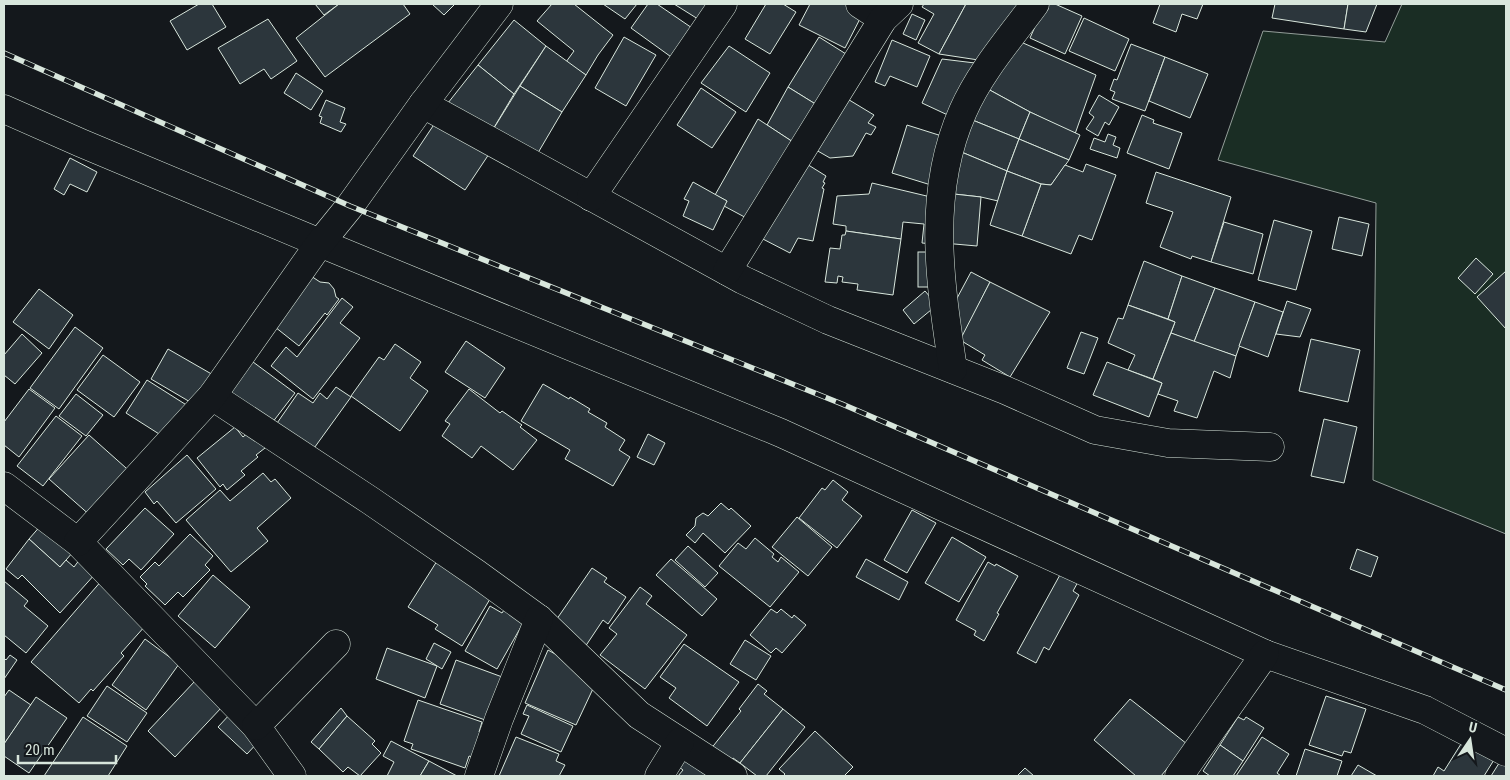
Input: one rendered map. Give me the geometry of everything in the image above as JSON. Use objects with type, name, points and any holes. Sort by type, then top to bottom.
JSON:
[{"type":"street","points":[[78,542],[212,396],[320,243],[350,206],[423,104],[499,4]]},
{"type":"street","points":[[592,197],[723,4]]},
{"type":"street","points":[[727,271],[891,12],[860,4]]},
{"type":"street","points":[[952,369],[944,313],[938,240],[943,173],[951,142],[963,110],[983,75],[1035,4]]},
{"type":"street","points":[[423,104],[727,271],[828,320],[1005,390],[1095,430],[1168,443],[1270,448]]},
{"type":"street","points":[[4,109],[320,243],[781,433],[1265,654],[1425,710],[1506,752]]},
{"type":"street","points":[[212,396],[371,501],[539,619],[639,715],[733,776]]},
{"type":"street","points":[[4,486],[78,542],[256,726],[292,776]]},
{"type":"street","points":[[479,776],[499,719],[539,619]]},
{"type":"street","points":[[256,726],[336,644]]},
{"type":"street","points":[[1179,776],[1265,654]]},
{"type":"street","points":[[659,776],[680,742]]},
{"type":"green space","points":[[1402,4],[1506,4],[1506,534],[1373,480],[1376,203],[1218,160],[1263,31],[1385,42]]},
{"type":"building","points":[[199,4],[212,4],[226,27],[187,50],[170,21]]},
{"type":"building","points":[[315,4],[339,4],[324,15]]},
{"type":"building","points":[[339,4],[403,4],[410,14],[325,77],[296,38]]},
{"type":"building","points":[[432,4],[455,4],[444,15]]},
{"type":"building","points":[[552,4],[574,4],[613,35],[586,75],[566,62],[574,51],[537,21]]},
{"type":"building","points":[[603,4],[637,4],[625,19]]},
{"type":"building","points":[[648,4],[657,4],[695,30],[674,59],[631,28]]},
{"type":"building","points":[[674,4],[707,4],[698,19]]},
{"type":"building","points":[[766,4],[783,4],[796,12],[770,54],[745,39]]},
{"type":"building","points":[[810,4],[851,4],[864,11],[845,48],[799,25]]},
{"type":"building","points":[[924,4],[966,4],[939,54],[918,43],[934,14],[922,7]]},
{"type":"building","points":[[966,4],[1019,4],[985,61],[939,54]]},
{"type":"building","points":[[1045,4],[1055,4],[1082,16],[1065,54],[1030,38]]},
{"type":"building","points":[[1160,4],[1203,4],[1197,19],[1182,14],[1176,32],[1153,23]]},
{"type":"building","points":[[1275,4],[1348,4],[1344,29],[1272,18]]},
{"type":"building","points":[[1348,4],[1377,4],[1366,32],[1344,29]]},
{"type":"building","points":[[912,14],[925,20],[916,40],[903,34]]},
{"type":"building","points":[[1084,18],[1129,39],[1115,71],[1069,51]]},
{"type":"building","points":[[268,19],[297,61],[271,79],[264,69],[240,84],[218,48]]},
{"type":"building","points":[[514,20],[546,46],[514,94],[478,65]]},
{"type":"building","points":[[624,37],[656,55],[626,106],[595,88]]},
{"type":"building","points":[[819,37],[846,54],[817,105],[788,87]]},
{"type":"building","points":[[1014,39],[1096,75],[1075,134],[986,88]]},
{"type":"building","points":[[892,40],[930,56],[917,87],[890,76],[885,86],[875,82]]},
{"type":"building","points":[[1131,44],[1165,57],[1145,111],[1112,99],[1115,92],[1110,90],[1114,79],[1117,80]]},
{"type":"building","points":[[546,46],[586,75],[562,112],[520,86]]},
{"type":"building","points":[[729,46],[770,73],[746,112],[701,83]]},
{"type":"building","points":[[1165,57],[1208,74],[1190,118],[1149,101]]},
{"type":"building","points":[[942,59],[975,63],[952,117],[922,103]]},
{"type":"building","points":[[478,65],[514,94],[489,136],[444,108]]},
{"type":"building","points":[[296,73],[323,91],[311,110],[284,93]]},
{"type":"building","points":[[520,86],[562,112],[532,163],[489,136]]},
{"type":"building","points":[[788,87],[817,105],[793,142],[767,125]]},
{"type":"building","points":[[701,88],[736,112],[712,148],[677,125]]},
{"type":"building","points":[[986,88],[1030,112],[1019,139],[970,119]]},
{"type":"building","points":[[841,95],[874,115],[868,123],[876,127],[871,135],[866,133],[853,156],[830,158],[809,146]]},
{"type":"building","points":[[1099,95],[1119,107],[1109,125],[1105,122],[1098,136],[1086,129],[1094,117],[1089,113]]},
{"type":"building","points":[[326,100],[345,108],[340,122],[346,124],[341,132],[320,123],[322,117],[319,116]]},
{"type":"building","points":[[1030,112],[1080,135],[1069,160],[1019,139]]},
{"type":"building","points":[[1142,115],[1154,120],[1153,123],[1182,133],[1169,169],[1127,153]]},
{"type":"building","points":[[758,119],[793,142],[752,221],[724,206],[727,201],[715,195]]},
{"type":"building","points":[[970,119],[1019,139],[1007,171],[959,151]]},
{"type":"building","points":[[437,120],[489,154],[465,190],[413,156]]},
{"type":"building","points":[[907,125],[945,137],[931,185],[892,173]]},
{"type":"building","points":[[1108,134],[1116,137],[1113,145],[1120,148],[1117,158],[1090,149],[1094,138],[1105,142]]},
{"type":"building","points":[[1019,139],[1069,160],[1051,185],[1041,184],[1007,171]]},
{"type":"building","points":[[959,151],[1007,171],[998,201],[945,193]]},
{"type":"building","points":[[70,158],[97,172],[87,192],[70,184],[64,195],[54,189]]},
{"type":"building","points":[[802,161],[826,176],[823,182],[825,183],[822,188],[824,189],[813,241],[798,238],[790,253],[759,237]]},
{"type":"building","points":[[1086,164],[1116,175],[1092,240],[1079,235],[1071,254],[1022,236],[1041,184],[1051,185],[1065,165],[1083,172]]},
{"type":"building","points":[[1007,171],[1041,184],[1022,236],[990,225]]},
{"type":"building","points":[[1156,172],[1231,197],[1211,262],[1192,256],[1191,259],[1160,247],[1173,212],[1146,203]]},
{"type":"building","points":[[693,182],[727,201],[713,230],[683,216],[689,201],[684,199]]},
{"type":"building","points":[[872,183],[935,198],[933,244],[922,243],[924,224],[903,222],[901,239],[846,231],[846,226],[833,224],[837,196],[869,194]]},
{"type":"building","points":[[945,193],[981,197],[977,246],[943,243]]},
{"type":"building","points":[[1339,217],[1369,224],[1362,256],[1332,249]]},
{"type":"building","points":[[1274,220],[1312,231],[1296,290],[1258,280]]},
{"type":"building","points":[[1224,222],[1263,234],[1253,274],[1211,262]]},
{"type":"building","points":[[846,231],[901,239],[893,295],[857,290],[858,284],[842,282],[843,277],[838,276],[837,283],[825,282],[830,248],[840,249],[842,235],[845,235]]},
{"type":"building","points":[[918,252],[936,252],[936,287],[918,287]]},
{"type":"building","points":[[1476,258],[1493,274],[1475,294],[1458,278]]},
{"type":"building","points":[[1144,261],[1182,276],[1168,319],[1128,305]]},
{"type":"building","points":[[1506,271],[1506,329],[1477,297]]},
{"type":"building","points":[[971,272],[990,282],[963,336],[953,330],[948,315]]},
{"type":"building","points":[[311,276],[320,282],[329,283],[339,299],[327,315],[325,313],[299,346],[275,327]]},
{"type":"building","points":[[1182,276],[1215,288],[1194,342],[1171,333],[1175,322],[1168,319]]},
{"type":"building","points":[[990,282],[1050,312],[1010,377],[982,360],[985,355],[960,340]]},
{"type":"building","points":[[1215,288],[1255,302],[1236,356],[1194,342]]},
{"type":"building","points":[[39,289],[73,315],[49,349],[13,322]]},
{"type":"building","points":[[925,291],[937,305],[914,324],[903,310]]},
{"type":"building","points":[[342,298],[353,307],[340,323],[360,338],[313,399],[271,366],[286,347],[297,357]]},
{"type":"building","points":[[1287,301],[1311,309],[1300,337],[1276,334]]},
{"type":"building","points":[[1255,302],[1283,312],[1268,357],[1239,346]]},
{"type":"building","points":[[1128,305],[1175,322],[1153,379],[1128,370],[1135,355],[1108,343],[1118,318],[1123,319]]},
{"type":"building","points":[[75,327],[103,348],[59,409],[30,388]]},
{"type":"building","points":[[1081,332],[1098,338],[1084,374],[1067,368]]},
{"type":"building","points":[[1171,333],[1236,356],[1230,378],[1214,371],[1197,418],[1174,411],[1178,401],[1158,394],[1162,383],[1153,379]]},
{"type":"building","points":[[22,334],[42,353],[15,384],[4,375],[4,355]]},
{"type":"building","points":[[1311,339],[1360,350],[1348,402],[1299,391]]},
{"type":"building","points":[[466,341],[505,368],[485,398],[445,372]]},
{"type":"building","points":[[395,344],[421,362],[410,378],[428,391],[400,431],[351,396],[379,357],[384,360]]},
{"type":"building","points":[[168,349],[215,376],[197,406],[151,379]]},
{"type":"building","points":[[103,355],[140,382],[114,417],[77,390]]},
{"type":"building","points":[[249,359],[295,393],[272,423],[227,389]]},
{"type":"building","points":[[1107,362],[1162,383],[1149,417],[1093,395]]},
{"type":"building","points":[[147,380],[188,406],[167,439],[126,413]]},
{"type":"building","points":[[543,384],[590,409],[588,412],[607,423],[605,427],[625,440],[619,450],[630,457],[613,486],[565,459],[570,450],[521,421]]},
{"type":"building","points":[[336,387],[351,397],[312,451],[275,426],[298,393],[313,403],[320,393],[327,399]]},
{"type":"building","points":[[29,389],[55,408],[19,457],[4,445],[4,422]]},
{"type":"building","points":[[469,389],[500,413],[502,411],[522,425],[520,427],[537,440],[513,470],[481,446],[472,458],[442,436],[450,424],[445,421]]},
{"type":"building","points":[[76,394],[103,415],[86,436],[59,416]]},
{"type":"building","points":[[56,416],[82,436],[43,486],[17,466]]},
{"type":"building","points":[[1324,419],[1357,427],[1344,483],[1311,476]]},
{"type":"building","points":[[235,427],[243,437],[251,430],[265,448],[256,455],[258,457],[241,471],[245,475],[227,490],[223,484],[220,487],[197,458]]},
{"type":"building","points":[[648,434],[665,443],[654,465],[637,457]]},
{"type":"building","points":[[89,435],[135,476],[92,517],[49,479]]},
{"type":"building","points":[[187,455],[216,489],[176,523],[157,501],[154,504],[145,492]]},
{"type":"building","points":[[263,473],[271,482],[275,479],[291,498],[257,528],[268,541],[231,572],[186,520],[220,490],[230,501]]},
{"type":"building","points":[[833,480],[848,492],[842,500],[862,516],[837,548],[799,518],[822,488],[825,490]]},
{"type":"building","points":[[721,503],[729,510],[731,508],[751,526],[725,553],[703,533],[695,543],[686,535],[695,526],[696,518],[703,513],[708,516]]},
{"type":"building","points":[[145,508],[174,534],[141,570],[129,559],[123,565],[106,549]]},
{"type":"building","points":[[912,510],[936,523],[907,573],[884,560]]},
{"type":"building","points":[[797,517],[832,547],[808,576],[772,547]]},
{"type":"building","points":[[42,524],[73,552],[60,567],[29,539]]},
{"type":"building","points":[[190,534],[213,556],[205,565],[210,570],[183,597],[178,592],[165,605],[145,586],[147,584],[140,577],[155,562],[159,566]]},
{"type":"building","points":[[952,537],[986,557],[959,602],[925,583]]},
{"type":"building","points":[[755,538],[774,554],[772,557],[778,562],[781,557],[799,572],[770,607],[719,566],[738,543],[746,549]]},
{"type":"building","points":[[29,539],[60,567],[66,560],[74,567],[80,559],[96,573],[60,613],[22,575],[18,579],[6,569]]},
{"type":"building","points":[[688,546],[718,573],[705,587],[675,560]]},
{"type":"building","points":[[1357,549],[1378,557],[1371,577],[1350,569]]},
{"type":"building","points":[[671,559],[717,599],[702,616],[656,575]]},
{"type":"building","points":[[866,559],[908,582],[899,600],[856,577]]},
{"type":"building","points":[[437,561],[493,594],[462,646],[435,629],[438,625],[408,607]]},
{"type":"building","points":[[988,562],[995,566],[996,564],[1018,576],[984,641],[974,635],[976,631],[956,620]]},
{"type":"building","points":[[592,568],[607,578],[604,582],[626,597],[608,624],[603,620],[585,647],[552,626]]},
{"type":"building","points":[[1061,573],[1078,582],[1073,591],[1079,595],[1049,650],[1044,647],[1036,663],[1017,653]]},
{"type":"building","points":[[213,575],[250,607],[215,648],[178,616]]},
{"type":"building","points":[[103,579],[146,625],[121,653],[124,656],[93,691],[91,689],[79,703],[31,662]]},
{"type":"building","points":[[4,581],[28,601],[24,606],[48,626],[26,653],[4,635]]},
{"type":"building","points":[[640,587],[652,596],[646,604],[687,635],[645,689],[600,655],[617,634],[609,628]]},
{"type":"building","points":[[490,606],[502,613],[506,607],[526,618],[497,669],[465,651]]},
{"type":"building","points":[[771,609],[777,613],[781,609],[792,618],[794,615],[806,625],[782,653],[776,648],[771,653],[750,635]]},
{"type":"building","points":[[145,639],[179,664],[146,710],[112,685]]},
{"type":"building","points":[[745,640],[771,656],[756,680],[730,664]]},
{"type":"building","points":[[434,643],[451,652],[442,669],[426,659]]},
{"type":"building","points":[[684,644],[739,682],[707,726],[669,698],[676,688],[660,677]]},
{"type":"building","points":[[387,648],[437,666],[425,698],[376,679]]},
{"type":"building","points":[[548,650],[598,678],[576,725],[525,703]]},
{"type":"building","points":[[10,655],[17,660],[4,679],[4,658],[6,660]]},
{"type":"building","points":[[456,660],[505,678],[488,721],[440,704]]},
{"type":"building","points":[[195,681],[222,707],[175,757],[148,731]]},
{"type":"building","points":[[758,684],[767,691],[764,694],[783,709],[740,763],[733,758],[728,765],[710,750],[741,711],[739,709]]},
{"type":"building","points":[[107,686],[147,713],[127,742],[87,716]]},
{"type":"building","points":[[9,690],[31,705],[4,744],[4,697]]},
{"type":"building","points":[[1326,696],[1366,709],[1351,753],[1344,751],[1342,756],[1309,745]]},
{"type":"building","points":[[36,697],[67,718],[29,773],[4,756],[4,744]]},
{"type":"building","points":[[1130,699],[1187,744],[1161,776],[1136,776],[1094,740]]},
{"type":"building","points":[[418,700],[482,722],[479,732],[485,734],[476,758],[469,756],[465,768],[411,749],[413,744],[404,741]]},
{"type":"building","points":[[527,705],[573,726],[561,752],[521,734],[529,716],[523,714]]},
{"type":"building","points":[[341,708],[347,716],[319,749],[311,742]]},
{"type":"building","points":[[783,709],[805,727],[766,776],[757,776],[740,763]]},
{"type":"building","points":[[231,713],[260,740],[247,754],[218,727]]},
{"type":"building","points":[[347,716],[375,741],[372,744],[381,753],[360,776],[348,767],[343,772],[319,749]]},
{"type":"building","points":[[83,717],[127,746],[108,776],[44,776]]},
{"type":"building","points":[[1238,717],[1244,720],[1246,717],[1264,728],[1243,761],[1220,745]]},
{"type":"building","points":[[815,731],[853,767],[844,776],[783,776],[785,774],[779,769]]},
{"type":"building","points":[[1466,736],[1497,755],[1484,776],[1433,776],[1438,767],[1444,771]]},
{"type":"building","points":[[516,737],[559,754],[556,761],[565,765],[559,776],[499,776]]},
{"type":"building","points":[[1262,737],[1289,754],[1277,773],[1281,776],[1236,776]]},
{"type":"building","points":[[391,741],[429,761],[420,776],[387,776],[394,762],[383,756]]},
{"type":"building","points":[[1220,745],[1243,761],[1233,776],[1210,776],[1203,771]]},
{"type":"building","points":[[1305,749],[1342,761],[1337,776],[1296,776]]},
{"type":"building","points":[[1506,752],[1506,776],[1491,776]]},
{"type":"building","points":[[685,760],[707,776],[678,776],[683,770],[679,767]]},
{"type":"building","points":[[429,761],[457,776],[420,776]]},
{"type":"building","points":[[1358,765],[1377,776],[1351,776]]},
{"type":"building","points":[[1025,768],[1034,776],[1017,776]]},
{"type":"railway","points":[[4,53],[350,206],[842,404],[1506,690]]}]
